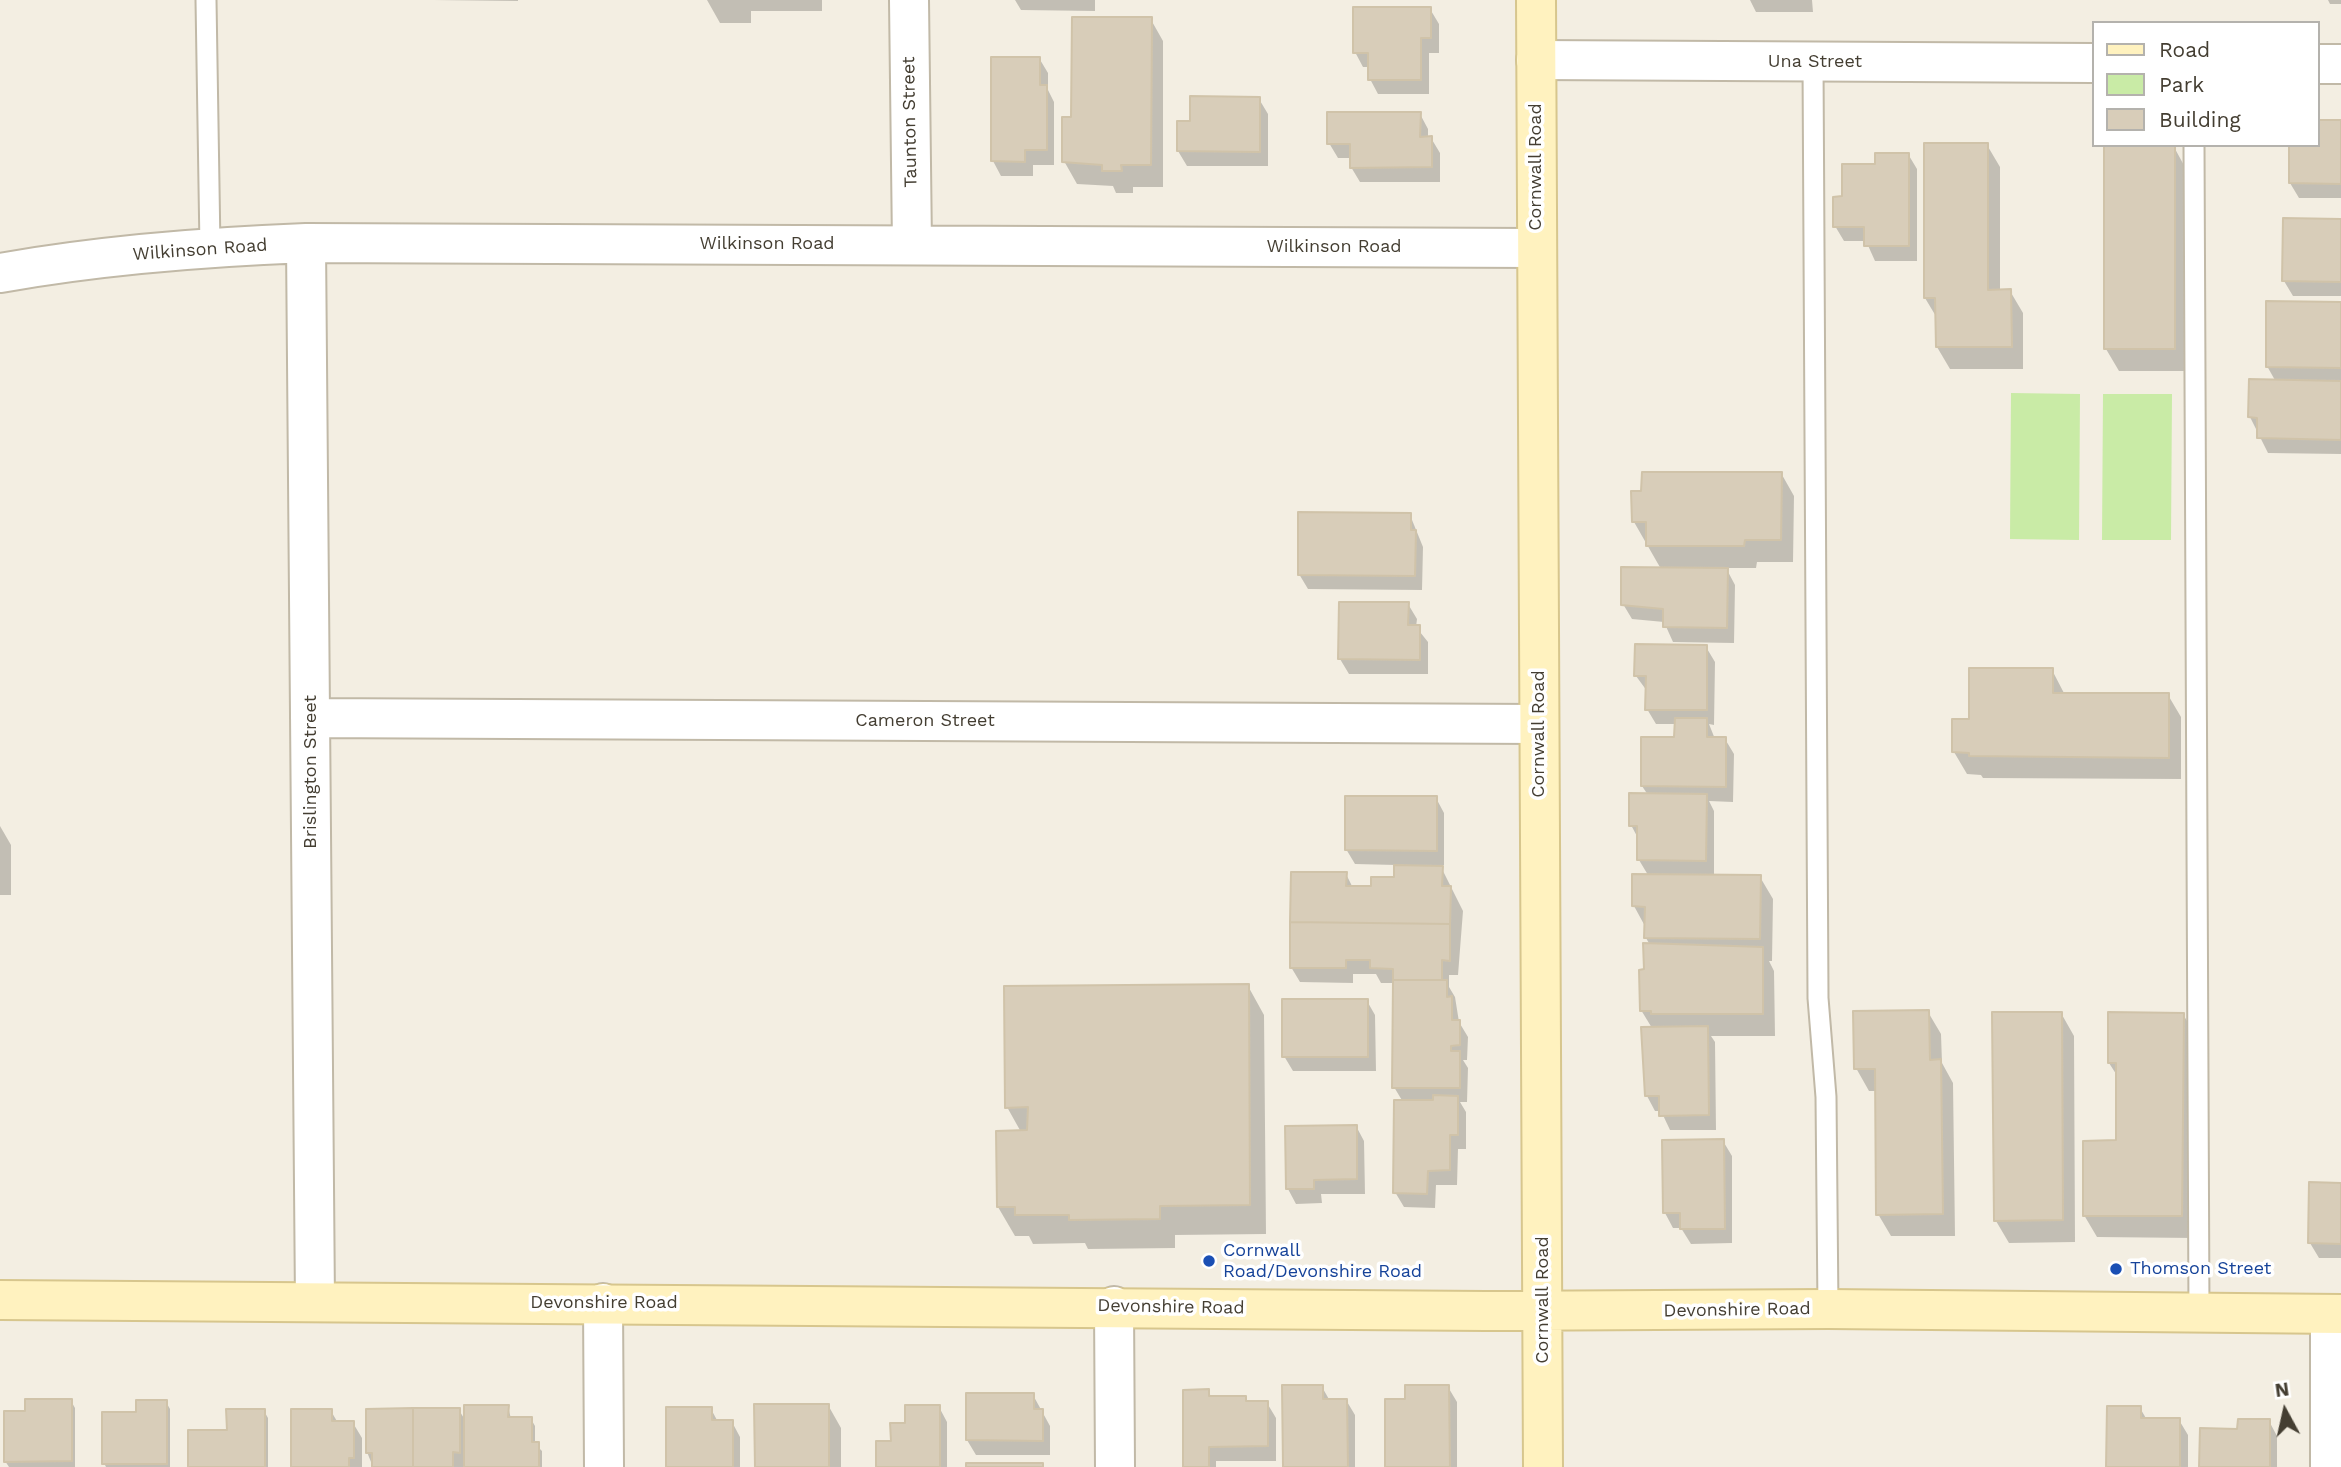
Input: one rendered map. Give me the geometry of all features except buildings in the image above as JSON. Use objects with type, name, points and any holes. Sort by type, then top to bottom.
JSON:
[{"type":"street","name":"Taunton Street","points":[[909,0],[912,244]]},
{"type":"street","name":"Cornwall Road","points":[[1536,0],[1543,1467]]},
{"type":"street","name":"Una Street","points":[[1536,60],[2092,63]]},
{"type":"street","points":[[2320,64],[2341,64]]},
{"type":"street","name":"Wilkinson Road","points":[[0,273],[67,261],[210,247],[306,243],[1536,248]]},
{"type":"street","name":"Brislington Street","points":[[306,243],[315,1302]]},
{"type":"street","name":"Cameron Street","points":[[310,718],[1539,724]]},
{"type":"street","name":"Devonshire Road","points":[[0,1300],[2335,1314]]},
{"type":"street","points":[[603,1303],[604,1467]]},
{"type":"street","points":[[1114,1306],[1115,1467]]},
{"type":"street","points":[[2330,1467],[2335,1314]]},
{"type":"lane","points":[[206,0],[210,247]]},
{"type":"lane","points":[[1813,62],[1818,998],[1826,1097],[1828,1309]]},
{"type":"lane","points":[[2194,147],[2199,1312]]},
{"type":"green space","points":[[2011,393],[2080,394],[2079,540],[2010,539]]},
{"type":"green space","points":[[2103,394],[2172,394],[2171,540],[2102,540]]},
{"type":"place","name":"Cornwall Road/Devonshire Road","points":[[1209,1261]]},
{"type":"place","name":"Thomson Street","points":[[2116,1269]]}]
